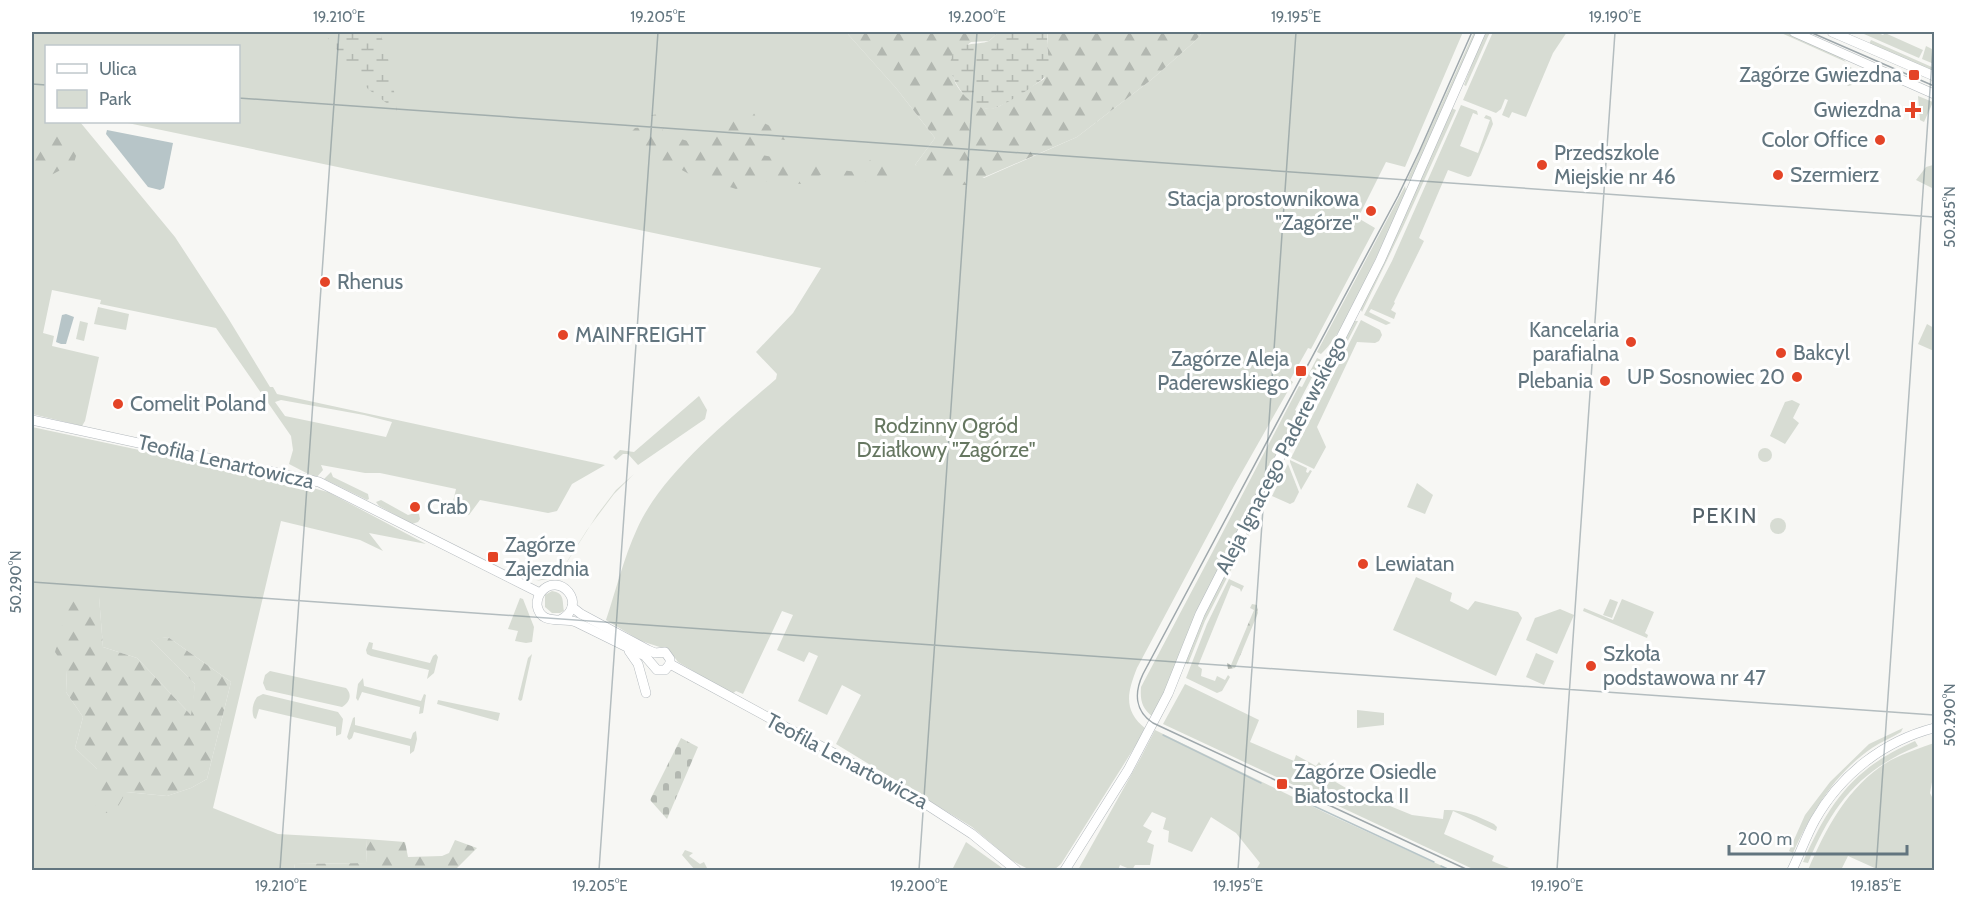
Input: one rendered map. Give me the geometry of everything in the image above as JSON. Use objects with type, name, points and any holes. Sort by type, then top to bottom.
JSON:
[{"type":"street","name":"Aleja Ignacego Paderewskiego","points":[[1065,870],[1128,770],[1168,694],[1200,614],[1380,261],[1481,32]]},
{"type":"street","points":[[1794,32],[1935,94]]},
{"type":"street","points":[[1832,32],[1935,76]]},
{"type":"street","name":"Teofila Lenartowicza","points":[[32,420],[319,482],[540,593]]},
{"type":"street","points":[[560,620],[567,616],[572,607],[571,595],[562,587],[552,585],[540,593],[537,604],[541,614],[551,620],[576,622],[645,656],[653,657],[663,651],[670,659],[670,664],[665,670],[659,671],[653,668],[653,657]]},
{"type":"street","points":[[572,607],[641,647],[653,657]]},
{"type":"street","points":[[628,649],[638,664],[646,693]]},
{"type":"street","name":"Teofila Lenartowicza","points":[[670,664],[918,799],[972,834],[1016,870]]},
{"type":"street","points":[[1792,870],[1816,818],[1853,772],[1884,748],[1935,728]]},
{"type":"green space","name":"Rodzinny Ogród Działkowy \"Zagórze\"","points":[[32,32],[846,32],[896,88],[935,138],[915,165],[984,178],[1077,137],[1151,80],[1203,32],[1463,32],[1405,167],[1386,162],[1358,218],[1375,228],[1311,349],[1308,348],[1290,380],[1293,382],[1234,486],[1137,668],[1129,694],[1130,708],[1133,715],[1146,729],[1061,864],[1054,870],[1030,870],[1011,860],[972,827],[836,744],[861,695],[842,685],[827,715],[798,701],[818,656],[809,652],[804,662],[777,650],[793,615],[782,611],[743,694],[736,691],[732,694],[678,662],[669,650],[641,641],[606,620],[628,551],[648,508],[699,448],[776,379],[777,374],[756,352],[793,313],[821,268],[128,123],[240,123],[240,45],[45,45],[45,123],[81,123],[175,237],[270,387],[273,387],[277,394],[605,465],[572,484],[557,511],[548,513],[480,500],[469,515],[454,516],[450,514],[456,489],[380,473],[365,473],[321,465],[323,470],[316,478],[289,464],[293,450],[291,436],[216,328],[100,304],[101,300],[52,290],[43,333],[54,336],[52,346],[99,357],[82,426],[32,414]],"holes":[[[281,400],[392,422],[386,437],[285,416],[275,402]]]},
{"type":"green space","points":[[323,32],[380,32],[390,65],[397,111],[368,89]]},
{"type":"green space","points":[[846,32],[999,32],[989,41],[971,42],[953,56],[952,71],[959,89],[976,104],[989,109],[998,107],[1044,79],[1049,66],[1048,32],[1203,32],[1151,80],[1077,137],[966,185],[956,185],[915,165],[935,138],[896,88]]},
{"type":"green space","points":[[999,32],[1048,32],[1049,70],[1039,82],[1012,100],[996,108],[983,108],[967,98],[955,82],[952,73],[952,56],[959,48],[989,41]]},
{"type":"green space","points":[[1474,32],[1477,32],[1413,178],[1407,180]]},
{"type":"green space","points":[[1484,32],[1490,32],[1466,86],[1464,85]]},
{"type":"green space","points":[[1493,32],[1567,32],[1553,53],[1526,117],[1512,112],[1509,118],[1502,115],[1508,100],[1505,99],[1501,109],[1496,113],[1463,100]]},
{"type":"green space","points":[[1779,32],[1786,32],[1838,54],[1846,62]]},
{"type":"green space","points":[[1865,32],[1883,35],[1885,33],[1923,50],[1919,58],[1864,34]]},
{"type":"green space","points":[[1871,40],[1934,68],[1934,73],[1869,44]]},
{"type":"green space","points":[[1926,46],[1934,50],[1934,64],[1922,59]]},
{"type":"green space","points":[[1850,67],[1858,71],[1852,85],[1848,86],[1844,81]]},
{"type":"green space","points":[[1918,96],[1933,102],[1924,122],[1920,120]]},
{"type":"green space","points":[[733,103],[738,107],[739,123],[744,128],[759,109],[762,122],[788,131],[787,139],[784,140],[766,136],[752,153],[857,172],[874,158],[884,157],[900,172],[899,178],[887,185],[823,174],[802,184],[759,181],[736,189],[680,169],[646,162],[639,150],[622,142],[635,128],[646,127],[646,122],[652,115],[659,114],[666,118],[662,133],[697,144],[706,143],[705,133],[712,123],[724,122],[729,118],[728,104]]},
{"type":"green space","points":[[1461,105],[1477,111],[1478,115],[1473,113],[1460,146],[1478,153],[1490,120],[1484,118],[1486,115],[1491,117],[1493,124],[1471,176],[1448,170],[1419,238],[1424,241],[1391,310],[1396,313],[1394,319],[1371,309],[1369,312],[1391,323],[1386,325],[1364,315],[1392,261]]},
{"type":"green space","points":[[1451,108],[1456,110],[1362,312],[1360,308]]},
{"type":"green space","points":[[32,132],[68,138],[78,149],[74,163],[53,174],[32,178]]},
{"type":"green space","points":[[1933,165],[1934,189],[1916,180],[1926,167]]},
{"type":"green space","points":[[1405,186],[1406,191],[1396,215],[1349,313],[1327,347],[1321,354],[1317,352]]},
{"type":"green space","points":[[98,307],[129,314],[126,330],[94,324]]},
{"type":"green space","points":[[1361,320],[1380,330],[1382,335],[1375,343],[1357,342],[1317,427],[1326,447],[1314,469],[1291,458]]},
{"type":"green space","points":[[80,321],[88,323],[84,341],[76,339]]},
{"type":"green space","points":[[1354,321],[1358,321],[1310,414],[1307,412]]},
{"type":"green space","points":[[1927,324],[1934,328],[1934,351],[1918,344]]},
{"type":"green space","points":[[1317,358],[1321,360],[1295,410],[1298,412],[1247,513],[1153,717],[1142,704],[1141,687],[1299,386],[1302,387]]},
{"type":"green space","points":[[699,396],[707,410],[705,419],[638,465],[628,454],[623,454],[616,460],[613,457],[620,450],[634,452]]},
{"type":"green space","points":[[1792,400],[1800,404],[1793,418],[1799,423],[1785,444],[1770,436],[1785,402]]},
{"type":"green space","points":[[32,427],[328,492],[426,544],[369,533],[383,551],[360,540],[281,521],[213,808],[278,834],[366,839],[367,863],[295,864],[294,870],[32,870]],"holes":[[[99,597],[103,647],[137,658],[192,716],[195,684],[151,640],[168,637],[231,682],[207,779],[191,788],[167,796],[126,792],[75,748],[83,717],[66,692],[67,670]]]},
{"type":"green space","points":[[1762,448],[1768,448],[1772,455],[1768,462],[1762,462],[1758,458],[1758,452]]},
{"type":"green space","points":[[1290,460],[1307,468],[1308,473],[1312,471],[1301,490],[1290,462]]},
{"type":"green space","points":[[1288,464],[1299,492],[1294,502],[1290,504],[1272,496]]},
{"type":"green space","points":[[331,472],[333,477],[368,494],[369,499],[324,479]]},
{"type":"green space","points":[[634,474],[614,494],[590,526],[616,490]]},
{"type":"green space","points":[[1417,483],[1433,495],[1425,514],[1407,507]]},
{"type":"green space","points":[[381,500],[408,515],[419,514],[420,519],[412,524],[379,506],[376,502]]},
{"type":"green space","points":[[1257,508],[1261,511],[1205,621],[1188,664],[1184,662],[1199,624]]},
{"type":"green space","points":[[1778,518],[1786,526],[1778,534],[1770,526]]},
{"type":"green space","points":[[560,573],[553,578],[536,581]]},
{"type":"green space","points":[[1416,577],[1452,593],[1450,601],[1468,610],[1475,601],[1518,612],[1522,618],[1496,676],[1393,630]]},
{"type":"green space","points":[[1229,579],[1244,586],[1241,592],[1240,589],[1231,585],[1198,666],[1202,669],[1201,676],[1215,681],[1217,676],[1225,680],[1228,675],[1230,677],[1222,691],[1217,693],[1186,678],[1207,624]]},
{"type":"green space","points":[[552,591],[562,598],[564,611],[560,613],[552,613],[545,607],[545,595]]},
{"type":"green space","points":[[99,596],[103,647],[137,658],[191,715],[195,684],[150,639],[168,637],[231,682],[207,779],[191,788],[167,796],[126,792],[114,814],[95,811],[97,769],[75,748],[83,717],[66,692],[67,670],[55,652],[69,599]]},
{"type":"green space","points":[[520,598],[523,599],[534,627],[532,642],[515,641],[518,631],[508,629]]},
{"type":"green space","points":[[1610,599],[1618,602],[1612,618],[1603,615]]},
{"type":"green space","points":[[1622,599],[1654,612],[1645,633],[1648,635],[1647,638],[1583,611],[1584,608],[1613,620]]},
{"type":"green space","points":[[1252,604],[1257,605],[1258,613],[1235,668],[1228,669],[1227,663],[1231,665],[1254,610],[1250,608]]},
{"type":"green space","points":[[1560,609],[1574,615],[1557,654],[1526,640],[1535,618]]},
{"type":"green space","points":[[369,642],[373,643],[372,649],[430,663],[436,654],[438,657],[434,673],[427,679],[429,670],[371,656],[366,650]]},
{"type":"green space","points":[[1536,653],[1554,661],[1544,685],[1526,677]]},
{"type":"green space","points":[[532,654],[520,701],[518,699],[528,658]]},
{"type":"green space","points":[[270,671],[346,688],[349,699],[342,707],[266,690],[263,683],[265,675]]},
{"type":"green space","points":[[363,678],[364,686],[421,701],[424,694],[426,695],[423,713],[419,714],[420,707],[362,692],[358,701],[356,698],[358,684]]},
{"type":"green space","points":[[1185,684],[1259,720],[1250,742],[1294,761],[1296,755],[1316,766],[1319,762],[1334,781],[1346,788],[1412,815],[1443,819],[1444,810],[1457,811],[1494,824],[1497,827],[1496,831],[1453,811],[1444,834],[1494,856],[1492,861],[1514,870],[1475,870],[1163,724]]},
{"type":"green space","points":[[263,694],[338,712],[343,719],[341,734],[336,736],[336,727],[259,709],[256,719],[254,718],[254,702]]},
{"type":"green space","points":[[438,700],[500,713],[498,721],[437,704]]},
{"type":"green space","points":[[1357,710],[1384,713],[1384,725],[1357,728]]},
{"type":"green space","points":[[355,717],[355,725],[411,739],[416,731],[414,751],[410,754],[410,746],[354,732],[349,740],[347,737]]},
{"type":"green space","points":[[1903,728],[1901,732],[1858,758],[1846,770],[1816,809],[1793,853],[1789,851],[1805,815],[1830,782],[1869,744]]},
{"type":"green space","points":[[1155,730],[1328,814],[1451,870],[1256,870],[1260,863],[1236,833],[1211,817],[1192,852],[1168,842],[1169,831],[1163,829],[1166,818],[1152,812],[1143,826],[1152,831],[1147,842],[1154,845],[1150,865],[1135,865],[1132,870],[1120,865],[1118,870],[1078,870]]},
{"type":"green space","points":[[681,738],[698,747],[667,819],[650,800]]},
{"type":"green space","points":[[1915,741],[1918,746],[1879,767],[1850,792],[1827,824],[1808,863],[1803,862],[1823,822],[1846,789],[1875,763]]},
{"type":"green space","points":[[1934,743],[1934,771],[1930,793],[1934,801],[1934,870],[1879,870],[1848,856],[1841,870],[1808,870],[1840,808],[1863,781],[1891,760]]},
{"type":"green space","points":[[366,839],[405,842],[408,857],[442,856],[449,853],[455,840],[477,848],[455,870],[294,870],[295,864],[367,863]]},
{"type":"green space","points":[[966,842],[1005,870],[952,870]]},
{"type":"green space","points":[[685,850],[693,853],[689,856],[700,864],[704,862],[708,870],[695,870],[682,855]]},
{"type":"shaded area","points":[[107,130],[173,143],[164,188],[160,190],[148,187],[106,134]]},
{"type":"shaded area","points":[[62,315],[74,317],[66,344],[61,344],[56,342]]},
{"type":"waterway","points":[[1163,735],[1261,783]]},
{"type":"waterway","points":[[1301,800],[1434,862]]},
{"type":"waterway","points":[[1441,866],[1450,870]]},
{"type":"tram line","points":[[1468,870],[1153,723],[1143,713],[1137,695],[1143,674],[1398,196],[1472,32]]},
{"type":"tram line","points":[[1810,32],[1934,86]]},
{"type":"place","name":"Zagórze Gwiezdna","points":[[1914,75]]},
{"type":"place","name":"Gwiezdna","points":[[1913,110]]},
{"type":"place","name":"Color Office","points":[[1880,140]]},
{"type":"place","name":"Przedszkole Miejskie nr 46","points":[[1542,165]]},
{"type":"place","name":"Szermierz","points":[[1778,175]]},
{"type":"place","name":"Stacja prostownikowa \"Zagórze\"","points":[[1371,211]]},
{"type":"place","name":"Rhenus","points":[[325,282]]},
{"type":"place","name":"MAINFREIGHT","points":[[563,335]]},
{"type":"place","name":"Kancelaria parafialna","points":[[1631,342]]},
{"type":"place","name":"Bakcyl","points":[[1781,353]]},
{"type":"place","name":"Zagórze Aleja Paderewskiego","points":[[1301,371]]},
{"type":"place","name":"UP Sosnowiec 20","points":[[1797,377]]},
{"type":"place","name":"Plebania","points":[[1605,381]]},
{"type":"place","name":"Comelit Poland","points":[[118,404]]},
{"type":"place","name":"Crab","points":[[415,507]]},
{"type":"place","name":"Zagórze Zajezdnia","points":[[493,557]]},
{"type":"place","name":"Lewiatan","points":[[1363,564]]},
{"type":"place","name":"Szkoła podstawowa nr 47","points":[[1591,666]]},
{"type":"place","name":"Zagórze Osiedle Białostocka II","points":[[1282,784]]},
{"type":"district","name":"PEKIN","points":[[1725,515]]}]
